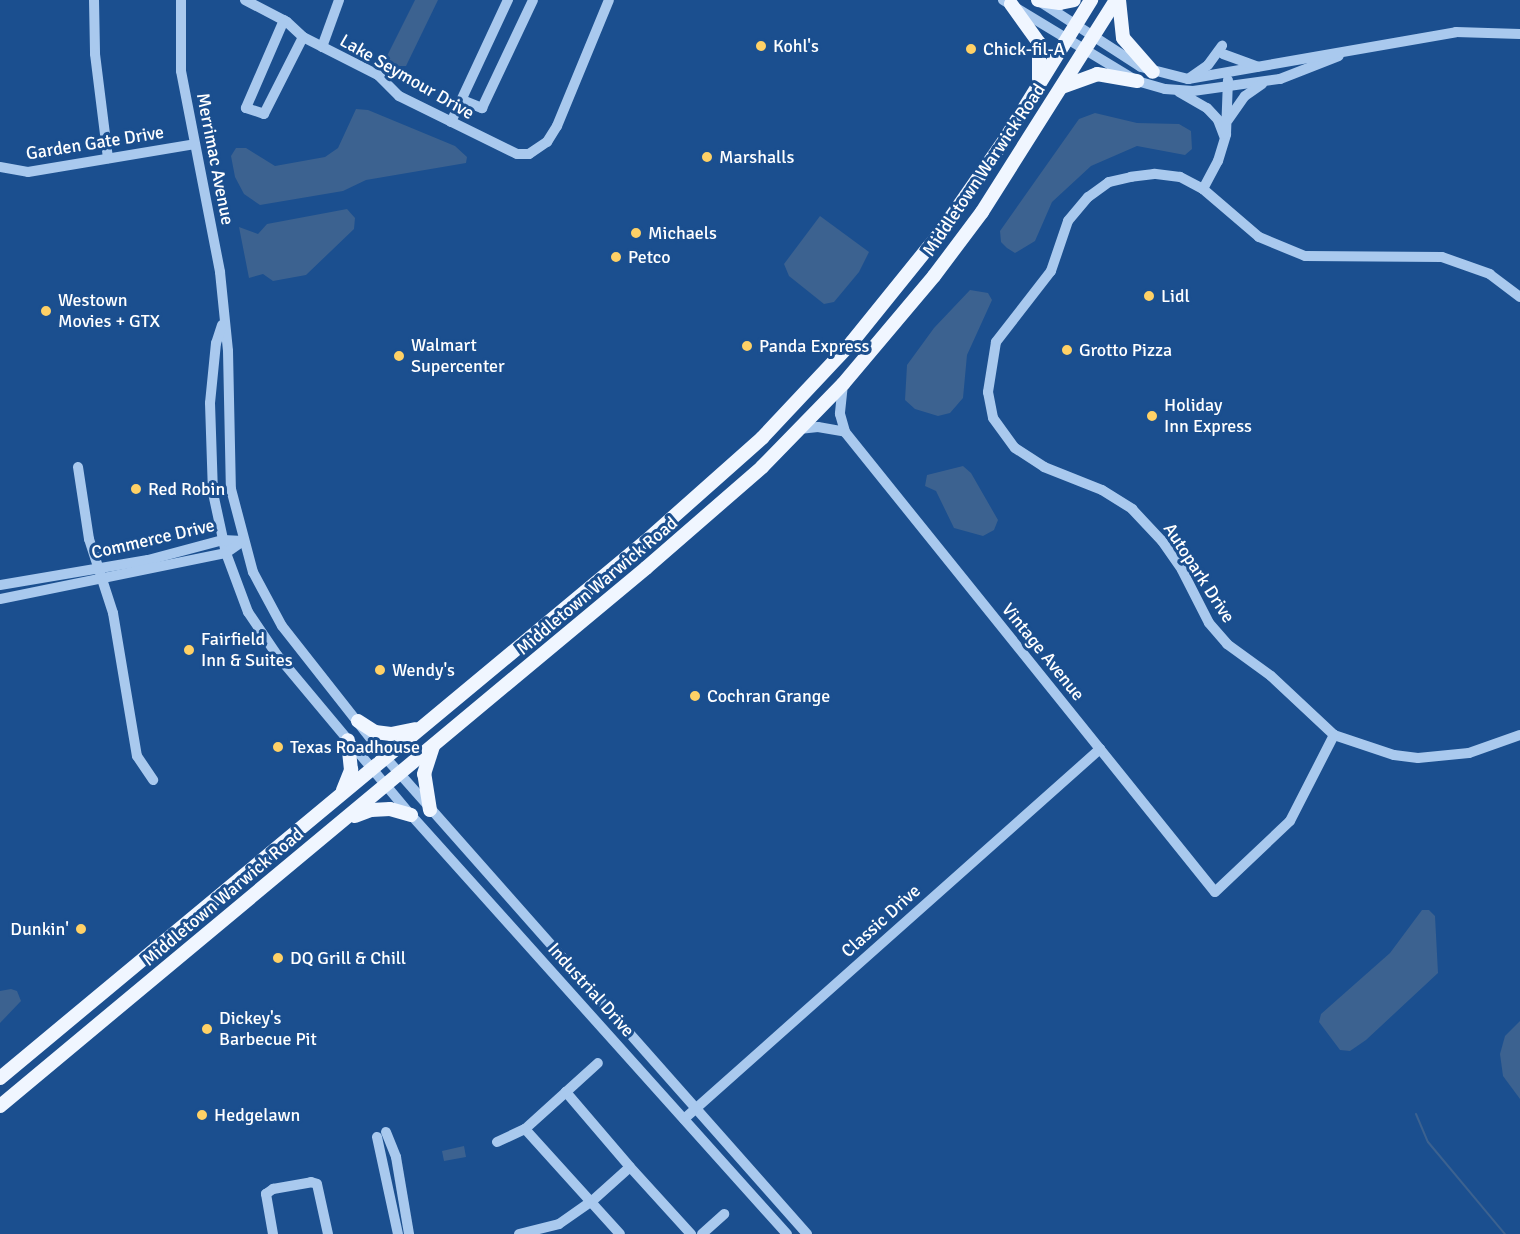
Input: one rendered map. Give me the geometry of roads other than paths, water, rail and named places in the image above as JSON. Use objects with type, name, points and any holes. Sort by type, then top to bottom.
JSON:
[{"type":"main road","points":[[1037,0],[1060,3],[1074,0]]},
{"type":"main road","name":"Middletown Warwick Road","points":[[0,1078],[685,508],[778,421],[852,342],[919,260],[974,186],[1091,0]]},
{"type":"main road","points":[[1117,0],[1123,38],[1153,72]]},
{"type":"main road","name":"Middletown Warwick Road","points":[[0,1106],[681,539],[799,429],[843,384],[904,314],[982,212],[1117,0]]},
{"type":"main road","points":[[1007,2],[1032,30],[1040,47],[1042,64],[1035,92]]},
{"type":"main road","points":[[1060,88],[1097,74],[1137,81]]},
{"type":"main road","points":[[358,721],[375,732],[394,735],[423,726]]},
{"type":"main road","points":[[341,794],[351,770],[348,740]]},
{"type":"main road","points":[[430,810],[424,774],[434,745]]},
{"type":"main road","points":[[345,819],[371,810],[411,815]]},
{"type":"street","points":[[94,0],[94,54],[108,158]]},
{"type":"street","name":"Merrimac Avenue","points":[[181,0],[181,71],[220,272],[223,325],[228,351],[231,489],[243,541],[253,572],[282,627],[400,773]]},
{"type":"street","name":"Lake Seymour Drive","points":[[245,0],[284,20],[303,37],[378,75],[399,96],[517,154],[529,154],[547,142],[596,41],[609,0]]},
{"type":"street","points":[[322,46],[339,0]]},
{"type":"street","points":[[451,122],[508,0]]},
{"type":"street","points":[[462,100],[482,108],[533,0]]},
{"type":"street","points":[[1037,0],[1153,72],[1188,79],[1261,68],[1364,46],[1456,32],[1520,34]]},
{"type":"street","points":[[1007,2],[1137,81],[1176,91],[1207,108],[1218,120],[1225,138]]},
{"type":"street","points":[[284,20],[246,108],[264,114],[303,37]]},
{"type":"street","points":[[1176,91],[1228,88],[1264,82],[1304,72],[1364,46]]},
{"type":"street","points":[[1188,79],[1223,50],[1261,68]]},
{"type":"street","points":[[1203,189],[1225,138],[1227,74]]},
{"type":"street","points":[[1227,121],[1245,96],[1264,82]]},
{"type":"street","name":"Garden Gate Drive","points":[[0,167],[28,172],[195,144]]},
{"type":"street","name":"Autopark Drive","points":[[1520,297],[1490,274],[1442,257],[1338,259],[1283,249],[1238,224],[1203,189],[1180,177],[1154,174],[1109,182],[1088,197],[1068,221],[1051,271],[996,342],[987,392],[993,418],[1027,458],[1102,490],[1132,509],[1162,541],[1182,570],[1209,623],[1227,644],[1270,676],[1334,735],[1394,755],[1418,758],[1469,753],[1520,735]]},
{"type":"street","name":"Merrimac Avenue","points":[[223,325],[216,344],[210,437],[213,493],[226,553],[248,612],[277,655],[372,768]]},
{"type":"street","points":[[843,384],[840,414],[845,432]]},
{"type":"street","points":[[799,429],[827,427],[845,432]]},
{"type":"street","name":"Vintage Avenue","points":[[845,432],[1215,892],[1290,821],[1334,735]]},
{"type":"street","points":[[78,467],[89,539],[113,613],[138,756],[153,780]]},
{"type":"street","name":"Commerce Drive","points":[[0,599],[223,540],[243,541]]},
{"type":"street","name":"Commerce Drive","points":[[0,585],[101,574],[226,553],[243,541]]},
{"type":"street","name":"Classic Drive","points":[[684,1119],[1100,749]]},
{"type":"street","name":"Industrial Drive","points":[[372,768],[411,815],[787,1234]]},
{"type":"street","name":"Industrial Drive","points":[[400,773],[430,810],[697,1107],[807,1234]]},
{"type":"street","points":[[497,1142],[525,1129],[598,1063]]},
{"type":"street","points":[[566,1092],[691,1234]]},
{"type":"street","points":[[525,1129],[620,1234]]},
{"type":"street","points":[[398,1234],[382,1135],[396,1158],[409,1234]]},
{"type":"street","points":[[519,1234],[559,1224],[591,1202],[630,1167]]},
{"type":"street","points":[[273,1234],[266,1194],[273,1189],[311,1182],[317,1184],[328,1234]]},
{"type":"street","points":[[702,1234],[724,1214]]},
{"type":"water","points":[[415,0],[438,0],[406,66],[389,66],[386,58]]},
{"type":"water","points":[[356,109],[368,110],[455,146],[467,157],[466,163],[366,180],[343,191],[260,205],[244,194],[235,177],[231,156],[236,148],[246,148],[275,166],[325,157],[338,148]]},
{"type":"water","points":[[1095,113],[1137,123],[1179,124],[1191,131],[1192,149],[1185,155],[1137,146],[1091,166],[1052,202],[1035,241],[1015,253],[1001,242],[1000,231],[1079,119]]},
{"type":"water","points":[[347,209],[355,218],[354,229],[306,275],[273,281],[263,274],[249,278],[239,227],[258,234],[267,224]]},
{"type":"water","points":[[820,216],[869,252],[859,272],[834,302],[824,304],[789,276],[784,264]]},
{"type":"water","points":[[970,290],[988,293],[992,300],[967,355],[963,398],[950,413],[938,416],[915,409],[905,400],[907,365],[934,328]]},
{"type":"water","points":[[963,466],[971,473],[998,520],[994,530],[983,536],[954,528],[936,491],[925,486],[927,475]]},
{"type":"water","points":[[1422,910],[1429,910],[1435,916],[1438,973],[1366,1040],[1350,1051],[1340,1050],[1319,1022],[1321,1014],[1390,953]]},
{"type":"water","points":[[11,989],[17,991],[21,1001],[0,1023],[0,991]]},
{"type":"water","points":[[1520,1021],[1520,1099],[1503,1076],[1500,1054],[1505,1036]]},
{"type":"water","points":[[464,1146],[466,1157],[444,1161],[442,1151]]},
{"type":"waterway","points":[[1416,1114],[1428,1142],[1505,1234]]},
{"type":"place","name":"Kohl's","points":[[761,46]]},
{"type":"place","name":"Chick-fil-A","points":[[971,49]]},
{"type":"place","name":"Marshalls","points":[[707,157]]},
{"type":"place","name":"Michaels","points":[[636,233]]},
{"type":"place","name":"Petco","points":[[616,257]]},
{"type":"place","name":"Lidl","points":[[1149,296]]},
{"type":"place","name":"Westown Movies + GTX","points":[[46,311]]},
{"type":"place","name":"Panda Express","points":[[747,346]]},
{"type":"place","name":"Grotto Pizza","points":[[1067,350]]},
{"type":"place","name":"Walmart Supercenter","points":[[399,356]]},
{"type":"place","name":"Holiday Inn Express","points":[[1152,416]]},
{"type":"place","name":"Red Robin","points":[[136,489]]},
{"type":"place","name":"Fairfield Inn & Suites","points":[[189,650]]},
{"type":"place","name":"Wendy's","points":[[380,670]]},
{"type":"place","name":"Cochran Grange","points":[[695,696]]},
{"type":"place","name":"Texas Roadhouse","points":[[278,747]]},
{"type":"place","name":"Dunkin'","points":[[81,929]]},
{"type":"place","name":"DQ Grill & Chill","points":[[278,958]]},
{"type":"place","name":"Dickey's Barbecue Pit","points":[[207,1029]]},
{"type":"place","name":"Hedgelawn","points":[[202,1115]]}]
